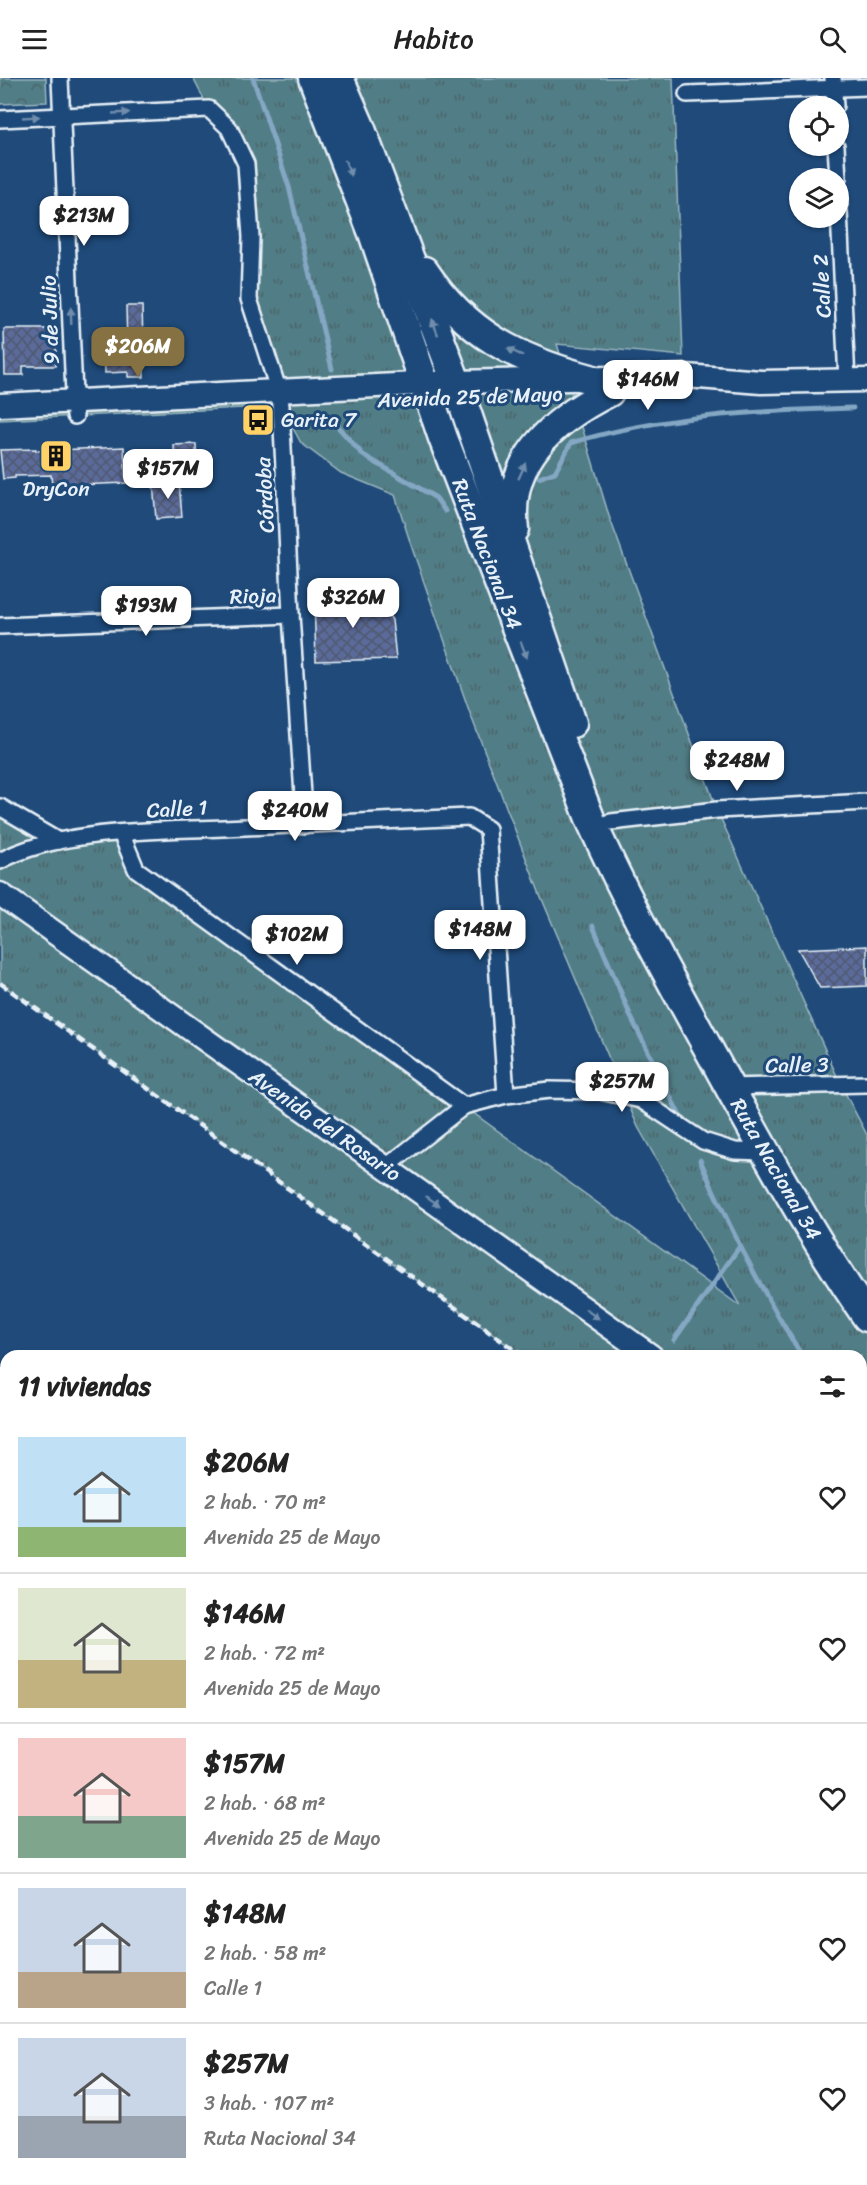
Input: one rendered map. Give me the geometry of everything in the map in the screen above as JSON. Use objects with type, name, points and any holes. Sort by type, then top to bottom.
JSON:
[{"type":"highway","name":"Ruta Nacional 34","points":[[313,78],[373,233],[426,391],[591,821],[617,879],[764,1152],[809,1228],[867,1317]]},
{"type":"highway","name":"Ruta Nacional 34","points":[[339,78],[359,124],[458,389],[542,629],[572,723],[691,1018]]},
{"type":"highway","points":[[403,239],[446,300],[469,324],[488,339],[599,385],[579,408],[548,432],[534,448],[523,466],[515,488],[512,513],[514,529],[542,629]]},
{"type":"main road","name":"Avenida 25 de Mayo","points":[[0,420],[75,409],[458,389],[599,385],[687,390],[760,382],[857,380]]},
{"type":"main road","name":"Avenida 25 de Mayo","points":[[0,405],[75,409]]},
{"type":"main road","name":"Avenida del Rosario","points":[[0,894],[643,1350]]},
{"type":"street","name":"9 de Julio","points":[[60,78],[75,409]]},
{"type":"street","points":[[687,94],[834,83],[867,87]]},
{"type":"street","name":"Córdoba","points":[[62,116],[208,109],[229,128],[246,164],[251,237],[249,299],[280,399],[305,825]]},
{"type":"street","points":[[0,119],[62,116]]},
{"type":"street","name":"Calle 2","points":[[842,228],[857,380]]},
{"type":"street","name":"Rioja","points":[[0,627],[291,615]]},
{"type":"street","points":[[611,822],[717,810],[867,802]]},
{"type":"street","points":[[0,807],[58,841]]},
{"type":"street","name":"Calle 1","points":[[0,861],[16,852],[58,841],[121,833],[469,817],[488,829],[506,1095]]},
{"type":"street","points":[[121,833],[136,869],[464,1107]]},
{"type":"street","name":"Calle 3","points":[[728,1087],[867,1084]]},
{"type":"street","points":[[385,1168],[464,1107],[506,1095],[550,1090],[600,1091],[641,1100],[703,1141],[735,1151],[764,1152]]},
{"type":"green space","points":[[0,78],[46,78],[47,102],[0,104]]},
{"type":"green space","points":[[193,78],[673,78],[683,356],[557,344],[609,516],[717,810],[841,1085],[867,1135],[867,1350],[515,1350],[0,983],[0,807],[58,841],[121,833],[136,869],[740,1306],[638,1127],[539,892],[471,716],[395,495],[341,473],[301,443],[281,406],[0,420],[0,405],[279,391],[249,299],[246,164],[209,109]]},
{"type":"building","points":[[126,306],[142,306],[144,377],[128,377],[128,372],[105,373],[104,347],[127,346]]},
{"type":"building","points":[[4,329],[56,329],[56,366],[23,366],[23,375],[5,375]]},
{"type":"building","points":[[196,444],[197,477],[175,478],[174,445]]},
{"type":"building","points":[[124,447],[126,483],[52,486],[51,475],[15,476],[15,478],[3,479],[0,450],[36,449],[36,451]]},
{"type":"building","points":[[179,481],[182,517],[156,519],[153,483]]},
{"type":"building","points":[[377,595],[392,620],[396,659],[316,661],[314,599]]},
{"type":"building","points":[[867,946],[867,986],[820,988],[798,949]]},
{"type":"waterway","points":[[253,78],[289,187],[332,369]]},
{"type":"waterway","points":[[539,478],[555,472],[571,443],[640,426],[746,413],[853,408]]},
{"type":"waterway","points":[[338,427],[363,455],[436,498],[445,511]]},
{"type":"waterway","points":[[593,926],[631,1017],[682,1120]]},
{"type":"waterway","points":[[700,1160],[747,1260],[798,1350]]},
{"type":"waterway","points":[[674,1340],[740,1246]]},
{"type":"railway","points":[[0,983],[515,1350]]},
{"type":"place","name":"Garita 7","points":[[258,420]]},
{"type":"place","name":"DryCon","points":[[56,456]]}]
